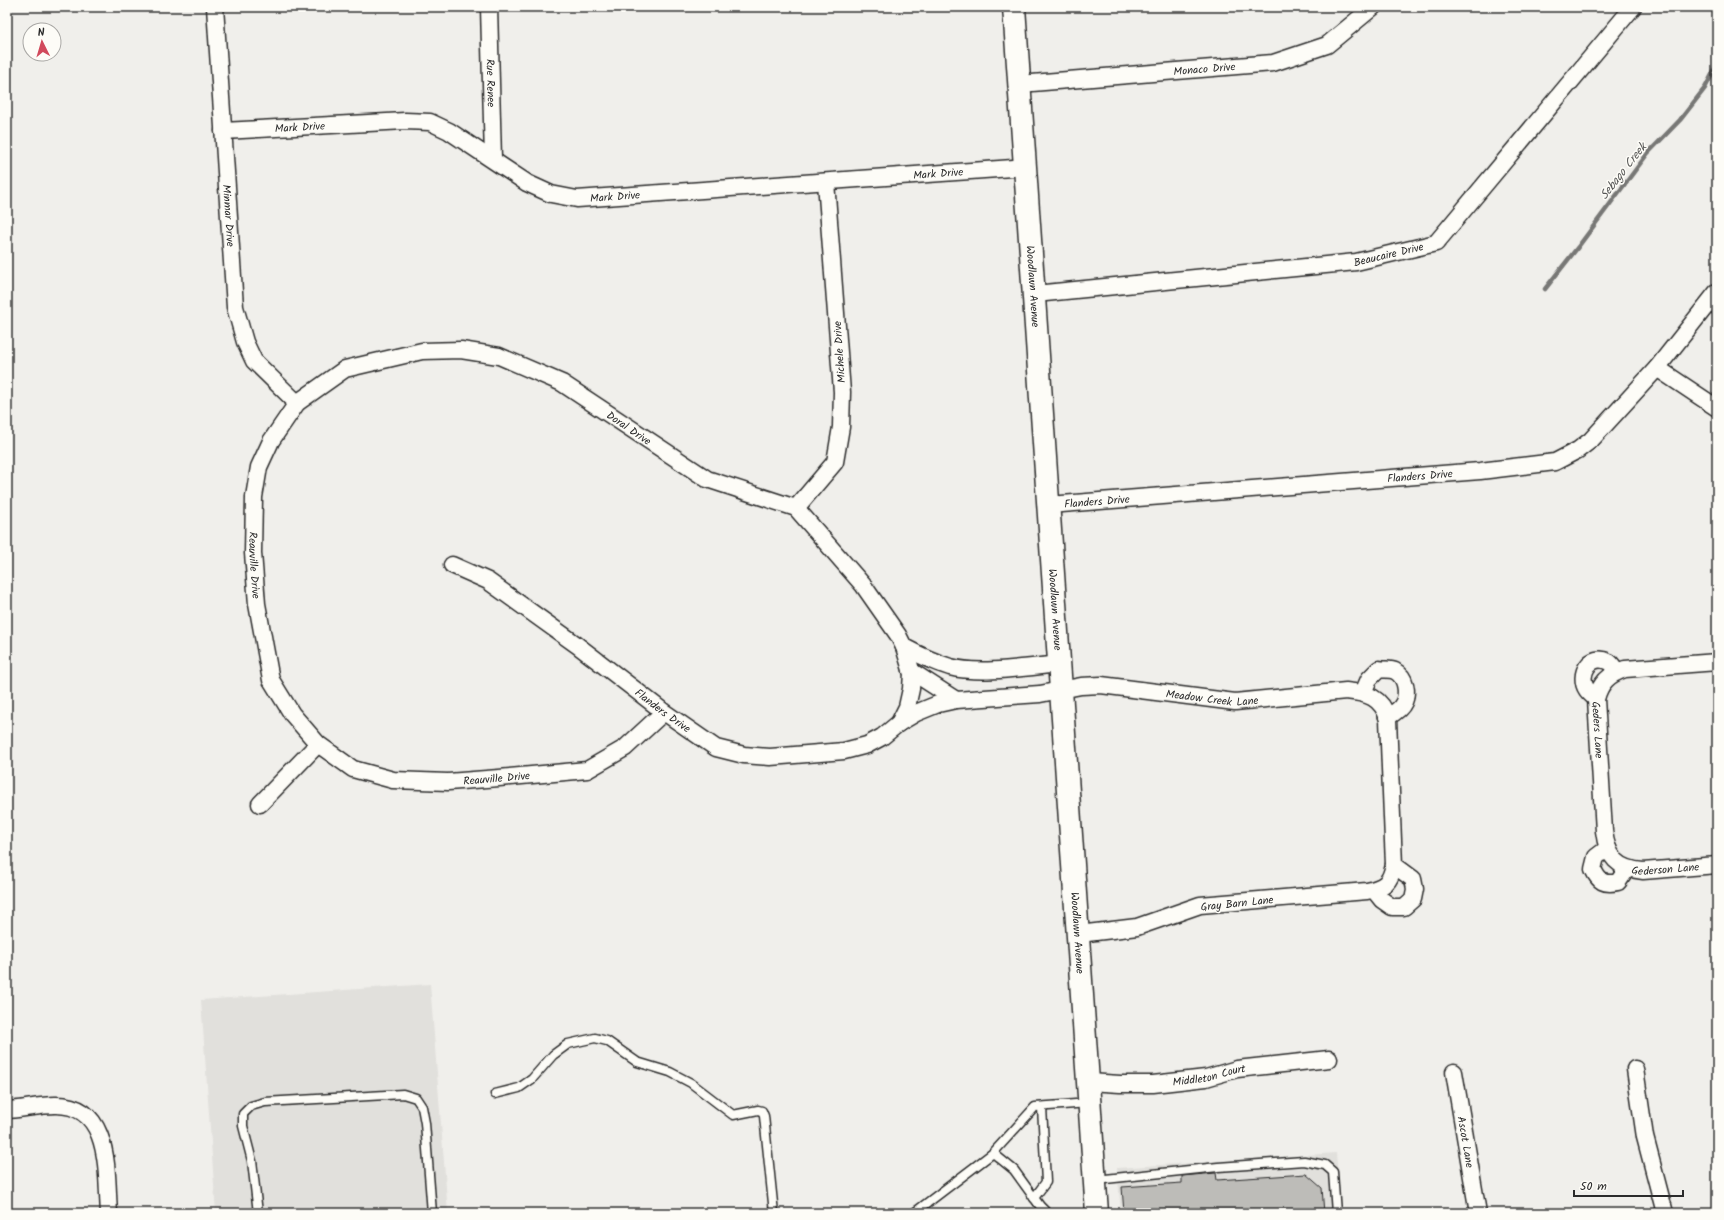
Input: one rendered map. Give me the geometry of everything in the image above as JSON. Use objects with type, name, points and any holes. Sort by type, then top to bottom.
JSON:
[{"type":"street","name":"Minmar Drive","points":[[215,7],[235,307],[245,342],[254,361],[297,403]]},
{"type":"street","name":"Rue Renee","points":[[489,7],[493,159]]},
{"type":"street","name":"Woodlawn Avenue","points":[[1014,7],[1090,1092],[1097,1213]]},
{"type":"street","name":"Monaco Drive","points":[[1020,84],[1273,63],[1327,45],[1373,7]]},
{"type":"street","name":"Beaucaire Drive","points":[[1035,294],[1356,262],[1436,243],[1633,7]]},
{"type":"street","name":"Mark Drive","points":[[224,131],[406,121],[430,122],[448,131],[533,186],[551,194],[577,199],[1026,167]]},
{"type":"street","name":"Michele Drive","points":[[796,508],[836,462],[841,427],[842,392],[826,182]]},
{"type":"street","name":"Flanders Drive","points":[[1049,504],[1480,471],[1555,462],[1578,450],[1591,440],[1657,368],[1717,292]]},
{"type":"street","name":"Doral Drive","points":[[297,403],[345,369],[353,367],[422,351],[461,350],[499,356],[562,383],[707,479],[796,508]]},
{"type":"street","points":[[1657,368],[1717,408]]},
{"type":"street","name":"Reauville Drive","points":[[297,403],[271,441],[259,467],[254,496],[253,553],[256,604],[271,680],[292,714],[318,744],[353,769],[393,780],[448,782],[587,770],[625,748],[664,712]]},
{"type":"street","points":[[796,508],[863,585],[898,635],[904,647],[931,660],[951,667],[977,670],[1060,664]]},
{"type":"street","name":"Flanders Drive","points":[[452,565],[488,581],[577,644],[664,712],[716,748],[744,755],[770,757],[844,751],[867,746],[882,737],[899,723],[916,713],[938,704],[956,700],[1040,694],[1062,689]]},
{"type":"street","name":"Flanders Drive","points":[[899,723],[907,706],[911,689],[911,671],[904,647]]},
{"type":"street","points":[[1596,699],[1587,690],[1582,679],[1585,667],[1592,661],[1600,659],[1610,662],[1617,671],[1632,668],[1717,662]]},
{"type":"street","points":[[1363,693],[1369,679],[1379,669],[1395,671],[1403,678],[1407,689],[1403,703],[1394,713],[1387,717]]},
{"type":"street","points":[[911,671],[956,700]]},
{"type":"street","name":"Geders Lane","points":[[1617,671],[1600,686],[1596,699],[1605,842],[1617,859]]},
{"type":"street","name":"Meadow Creek Lane","points":[[1062,689],[1101,685],[1235,702],[1346,691],[1363,693],[1380,703],[1385,708],[1387,717],[1394,865]]},
{"type":"street","points":[[260,804],[318,744]]},
{"type":"street","name":"Gederson Lane","points":[[1617,859],[1643,871],[1717,865]]},
{"type":"street","points":[[1394,865],[1412,879],[1415,889],[1413,899],[1404,906],[1392,907],[1382,900],[1374,890],[1380,888],[1392,876],[1394,865]]},
{"type":"street","name":"Gray Barn Lane","points":[[1079,934],[1137,926],[1200,905],[1374,890]]},
{"type":"street","name":"Middleton Court","points":[[1090,1092],[1120,1084],[1153,1084],[1206,1078],[1238,1069],[1329,1059]]},
{"type":"street","points":[[1634,1069],[1645,1138],[1665,1213]]},
{"type":"street","name":"Ascot Lane","points":[[1454,1072],[1478,1213]]},
{"type":"street","points":[[7,1110],[56,1104],[74,1108],[87,1114],[99,1131],[104,1148],[109,1213]]},
{"type":"lane","points":[[495,1094],[519,1088],[532,1079],[553,1055],[568,1044],[595,1038],[607,1041],[637,1062],[670,1072],[691,1083],[732,1114],[758,1110],[762,1111],[764,1116],[774,1213]]},
{"type":"lane","points":[[914,1213],[993,1153],[1035,1107],[1042,1107],[1090,1092]]},
{"type":"lane","points":[[258,1213],[252,1161],[243,1126],[243,1114],[251,1106],[265,1102],[403,1094],[416,1098],[422,1107],[425,1123],[432,1213]]},
{"type":"lane","points":[[1034,1198],[1046,1182],[1042,1107]]},
{"type":"lane","points":[[993,1153],[1014,1170],[1047,1213]]},
{"type":"lane","points":[[1095,1180],[1218,1167],[1304,1162],[1326,1165],[1333,1172],[1336,1213]]},
{"type":"shaded area","points":[[430,984],[448,1213],[216,1213],[201,1000]]},
{"type":"shaded area","points":[[1336,1153],[1341,1213],[1121,1213],[1117,1168]]},
{"type":"building","points":[[1216,1173],[1217,1180],[1306,1174],[1322,1188],[1324,1213],[1124,1213],[1122,1187],[1182,1183],[1182,1176]]},
{"type":"waterway","name":"Sebago Creek","points":[[1545,289],[1648,153],[1680,120],[1705,88],[1717,65]]}]
